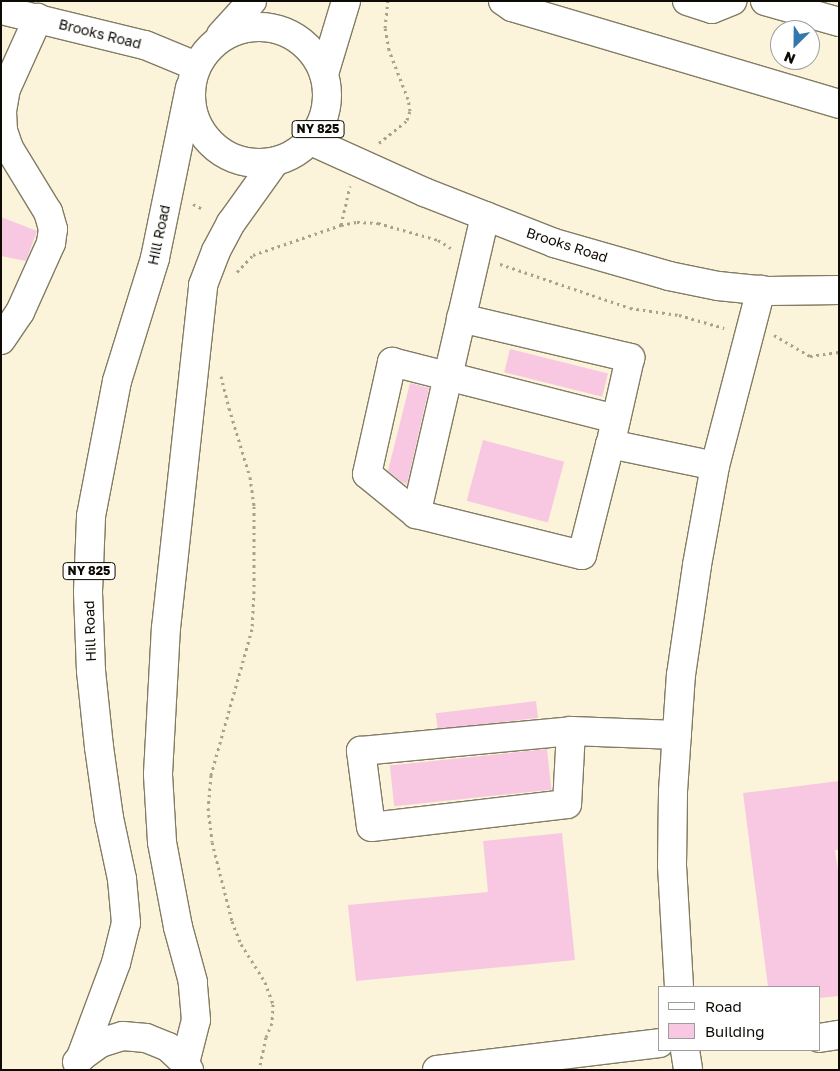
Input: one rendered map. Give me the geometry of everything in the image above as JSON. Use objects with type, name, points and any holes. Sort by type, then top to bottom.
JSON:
[{"type":"main road","points":[[252,1],[198,67],[191,110],[196,123],[213,147],[231,158],[252,164],[274,163]]},
{"type":"main road","name":"NY 825","points":[[187,1066],[196,1020],[193,982],[178,927],[162,842],[158,774],[159,722],[166,628],[203,285],[216,251],[231,222],[274,163],[294,155],[311,141],[323,120],[328,98],[324,74],[346,1]]},
{"type":"main road","points":[[503,1],[512,7],[839,104]]},
{"type":"main road","points":[[686,1],[712,9],[732,1]]},
{"type":"main road","points":[[765,1],[839,22]]},
{"type":"main road","name":"Brooks Road","points":[[1,10],[145,45],[198,67]]},
{"type":"main road","points":[[1,340],[20,312],[50,243],[52,229],[48,212],[9,148],[3,131],[2,111],[6,89],[38,18]]},
{"type":"main road","points":[[198,67],[228,34],[251,27],[274,28],[296,37],[314,53],[324,74]]},
{"type":"main road","name":"Hill Road","points":[[76,1063],[116,963],[126,923],[122,879],[109,818],[99,748],[91,671],[88,592],[91,516],[117,381],[155,258],[198,67]]},
{"type":"main road","name":"Brooks Road","points":[[311,141],[424,192],[554,243],[669,276],[718,286],[761,290],[839,290]]},
{"type":"main road","points":[[416,514],[485,216]]},
{"type":"main road","points":[[679,986],[672,866],[673,791],[682,675],[697,565],[715,466],[761,290]]},
{"type":"main road","points":[[461,318],[630,358],[613,431],[582,555],[416,514],[367,474],[392,362],[448,376],[613,431],[715,466]]},
{"type":"main road","points":[[571,731],[567,804],[371,827],[361,751],[571,731],[677,734]]},
{"type":"main road","points":[[820,1038],[839,1035]]},
{"type":"main road","points":[[76,1063],[100,1043],[123,1036],[146,1038],[168,1047],[187,1066]]},
{"type":"main road","points":[[437,1070],[658,1043]]},
{"type":"main road","points":[[686,1051],[688,1070]]},
{"type":"path","points":[[388,1],[385,28],[389,50],[408,99],[410,111],[408,120],[396,130]]},
{"type":"path","points":[[341,225],[352,178]]},
{"type":"path","points":[[236,274],[253,255],[341,225],[357,222],[378,223],[438,240],[451,248],[630,308],[678,316],[713,326],[778,335],[799,351],[810,356],[839,352]]},
{"type":"path","points":[[221,369],[228,408],[250,477],[254,506],[254,591],[252,629],[211,775],[208,808],[212,842],[232,921],[241,944],[265,982],[273,1004],[272,1022],[266,1036],[259,1070]]},
{"type":"building","points":[[1,217],[37,231],[26,261],[1,256]]},
{"type":"building","points":[[510,349],[608,373],[602,397],[504,372]]},
{"type":"building","points":[[410,383],[429,388],[407,484],[388,471]]},
{"type":"building","points":[[483,440],[564,462],[548,523],[467,501]]},
{"type":"building","points":[[536,701],[538,718],[438,730],[436,713]]},
{"type":"building","points":[[547,749],[551,790],[394,806],[390,766]]},
{"type":"building","points":[[839,781],[839,850],[835,850],[839,876],[839,996],[820,998],[820,986],[768,986],[743,793]]},
{"type":"building","points":[[562,833],[575,960],[356,981],[348,905],[488,892],[483,841]]}]
